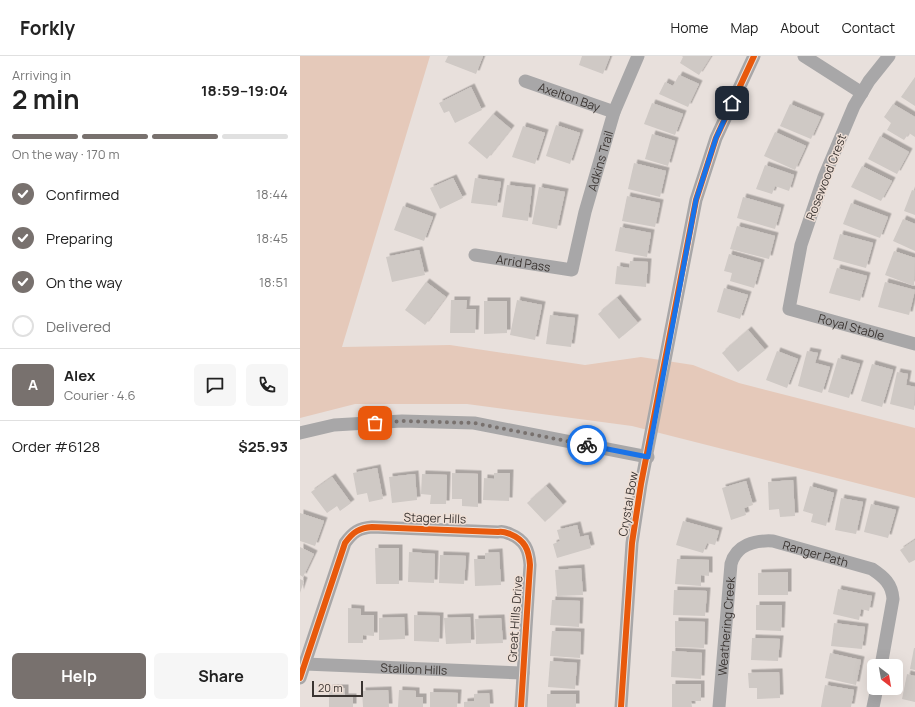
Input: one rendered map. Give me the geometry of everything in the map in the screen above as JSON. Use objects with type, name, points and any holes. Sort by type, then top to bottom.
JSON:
[{"type":"street","name":"Adkins Trail","points":[[572,270],[585,212],[614,112],[638,56]]},
{"type":"street","name":"Crystal Bow","points":[[621,707],[632,543],[641,484],[648,457],[696,200],[716,138],[754,56]]},
{"type":"street","points":[[804,56],[862,93]]},
{"type":"street","name":"Rosewood Crest","points":[[789,309],[803,237],[824,177],[854,106],[869,81],[889,56]]},
{"type":"street","name":"Axelton Bay","points":[[525,81],[614,112]]},
{"type":"street","name":"Arrid Pass","points":[[475,255],[572,270]]},
{"type":"street","name":"Royal Stable","points":[[789,309],[915,344]]},
{"type":"street","points":[[300,432],[334,425],[402,421],[474,423],[648,457]]},
{"type":"street","name":"Stager Hills","points":[[305,664],[345,543],[352,534],[361,528],[372,527],[503,531],[517,537]]},
{"type":"street","name":"Great Hills Drive","points":[[517,537],[523,542],[529,553],[530,565],[521,707]]},
{"type":"street","name":"Ranger Path","points":[[740,549],[763,541],[773,541],[872,569],[888,582],[892,589],[893,599],[882,659]]},
{"type":"street","name":"Weathering Creek","points":[[719,707],[731,564],[733,556],[740,549]]},
{"type":"street","points":[[300,678],[305,664]]},
{"type":"street","name":"Stallion Hills","points":[[305,664],[523,673]]},
{"type":"street","points":[[873,707],[876,695]]},
{"type":"shaded area","points":[[300,56],[430,56],[342,347],[450,345],[585,365],[641,357],[693,365],[739,383],[915,428],[915,498],[632,426],[467,404],[355,404],[300,418]]},
{"type":"building","points":[[448,56],[483,56],[476,74],[445,62]]},
{"type":"building","points":[[582,56],[610,56],[603,74],[579,65]]},
{"type":"building","points":[[682,56],[711,56],[699,75],[680,63],[683,57]]},
{"type":"building","points":[[679,75],[699,84],[688,107],[659,94],[665,82],[673,86]]},
{"type":"building","points":[[915,77],[915,106],[901,97]]},
{"type":"building","points":[[471,87],[482,110],[455,123],[449,111],[444,113],[439,103]]},
{"type":"building","points":[[652,103],[683,114],[675,135],[644,124]]},
{"type":"building","points":[[790,104],[821,117],[811,139],[780,126]]},
{"type":"building","points":[[893,104],[915,117],[915,137],[909,133],[904,140],[887,130],[891,123],[884,117]]},
{"type":"building","points":[[493,114],[511,129],[487,159],[468,143]]},
{"type":"building","points":[[556,125],[580,133],[570,164],[546,156]]},
{"type":"building","points":[[523,126],[545,133],[535,164],[512,157]]},
{"type":"building","points":[[775,132],[806,146],[795,170],[764,156]]},
{"type":"building","points":[[652,134],[675,141],[668,166],[645,159]]},
{"type":"building","points":[[880,136],[909,152],[897,174],[868,159]]},
{"type":"building","points":[[634,163],[666,171],[660,197],[628,189]]},
{"type":"building","points":[[765,165],[794,175],[789,191],[775,186],[772,194],[756,189]]},
{"type":"building","points":[[862,166],[892,181],[881,201],[851,187]]},
{"type":"building","points":[[453,178],[463,198],[440,209],[430,188]]},
{"type":"building","points":[[475,178],[501,182],[497,206],[471,203]]},
{"type":"building","points":[[507,185],[532,188],[528,221],[502,217]]},
{"type":"building","points":[[539,187],[565,192],[557,229],[532,224]]},
{"type":"building","points":[[912,190],[915,191],[915,215],[904,211]]},
{"type":"building","points":[[627,196],[660,203],[655,227],[622,221]]},
{"type":"building","points":[[743,197],[781,208],[775,229],[737,218]]},
{"type":"building","points":[[851,203],[888,217],[880,238],[843,224]]},
{"type":"building","points":[[403,206],[433,217],[424,241],[394,230]]},
{"type":"building","points":[[903,219],[915,224],[915,251],[893,241]]},
{"type":"building","points":[[737,226],[775,236],[769,259],[730,249]]},
{"type":"building","points":[[620,227],[651,233],[647,257],[615,251]]},
{"type":"building","points":[[840,234],[873,243],[866,268],[833,259]]},
{"type":"building","points":[[419,250],[425,275],[392,282],[386,257]]},
{"type":"building","points":[[894,251],[915,258],[914,286],[885,275]]},
{"type":"building","points":[[729,254],[761,263],[754,288],[730,281],[732,273],[724,271]]},
{"type":"building","points":[[630,261],[648,262],[646,287],[615,284],[617,266],[629,268]]},
{"type":"building","points":[[837,268],[867,276],[860,301],[829,293]]},
{"type":"building","points":[[426,282],[446,297],[425,325],[405,310]]},
{"type":"building","points":[[885,282],[915,290],[909,315],[878,307]]},
{"type":"building","points":[[724,288],[748,295],[740,319],[717,312]]},
{"type":"building","points":[[617,298],[638,323],[619,339],[598,314]]},
{"type":"building","points":[[451,300],[467,300],[466,309],[476,309],[475,333],[450,333]]},
{"type":"building","points":[[517,300],[542,305],[535,340],[510,335]]},
{"type":"building","points":[[484,301],[507,301],[507,333],[484,334]]},
{"type":"building","points":[[550,315],[575,318],[571,347],[546,344]]},
{"type":"building","points":[[748,330],[765,350],[738,372],[722,353]]},
{"type":"building","points":[[777,351],[798,359],[787,388],[766,380]]},
{"type":"building","points":[[807,351],[818,353],[815,363],[830,367],[822,393],[798,386]]},
{"type":"building","points":[[838,358],[860,364],[849,398],[828,392]]},
{"type":"building","points":[[872,364],[893,370],[882,407],[861,401]]},
{"type":"building","points":[[897,372],[908,374],[906,385],[915,387],[914,410],[890,404]]},
{"type":"building","points":[[377,468],[383,499],[369,502],[367,493],[357,495],[353,473]]},
{"type":"building","points":[[452,473],[478,474],[478,507],[462,506],[462,499],[452,499]]},
{"type":"building","points":[[494,473],[510,473],[509,501],[483,500],[484,478],[494,479]]},
{"type":"building","points":[[415,474],[417,500],[392,503],[389,477]]},
{"type":"building","points":[[422,474],[447,475],[446,504],[430,504],[431,495],[421,494]]},
{"type":"building","points":[[332,477],[351,503],[340,511],[337,506],[327,513],[311,492]]},
{"type":"building","points":[[793,480],[795,516],[780,517],[779,509],[769,510],[768,482]]},
{"type":"building","points":[[746,481],[753,505],[744,508],[746,515],[731,520],[722,488]]},
{"type":"building","points":[[546,486],[563,505],[545,522],[527,503]]},
{"type":"building","points":[[810,486],[834,493],[826,526],[811,522],[813,514],[803,511]]},
{"type":"building","points":[[841,498],[863,502],[856,534],[835,530]]},
{"type":"building","points":[[871,504],[896,510],[888,538],[864,532]]},
{"type":"building","points":[[300,513],[324,521],[315,546],[300,541]]},
{"type":"building","points":[[683,521],[719,531],[715,545],[707,543],[703,553],[676,545]]},
{"type":"building","points":[[577,525],[580,537],[588,535],[591,548],[557,558],[553,544],[560,541],[557,530]]},
{"type":"building","points":[[915,540],[915,560],[909,563],[900,550]]},
{"type":"building","points":[[300,547],[314,554],[303,577],[300,575]]},
{"type":"building","points":[[375,548],[399,548],[399,584],[376,584]]},
{"type":"building","points":[[409,552],[435,554],[434,583],[408,582]]},
{"type":"building","points":[[499,552],[501,585],[475,586],[474,559],[485,559],[485,553]]},
{"type":"building","points":[[440,555],[466,556],[464,584],[439,583]]},
{"type":"building","points":[[677,559],[709,560],[709,576],[701,575],[701,586],[675,584]]},
{"type":"building","points":[[581,568],[583,595],[557,596],[555,570]]},
{"type":"building","points":[[788,572],[788,595],[758,595],[758,573]]},
{"type":"building","points":[[300,579],[304,581],[300,593]]},
{"type":"building","points":[[838,589],[872,596],[869,611],[861,609],[859,620],[833,614]]},
{"type":"building","points":[[674,590],[707,591],[705,616],[673,615]]},
{"type":"building","points":[[552,600],[580,601],[579,627],[550,625]]},
{"type":"building","points":[[756,605],[782,605],[781,631],[756,630]]},
{"type":"building","points":[[348,608],[361,609],[361,615],[374,615],[374,636],[363,635],[363,643],[348,643]]},
{"type":"building","points":[[414,615],[440,616],[439,642],[414,641]]},
{"type":"building","points":[[404,617],[405,639],[379,640],[379,618]]},
{"type":"building","points":[[470,617],[471,643],[446,644],[444,618]]},
{"type":"building","points":[[501,618],[503,643],[476,644],[475,619]]},
{"type":"building","points":[[675,621],[705,622],[704,648],[675,647]]},
{"type":"building","points":[[834,623],[865,627],[862,649],[831,646]]},
{"type":"building","points":[[552,631],[581,632],[580,658],[550,656]]},
{"type":"building","points":[[752,638],[780,639],[778,661],[751,660]]},
{"type":"building","points":[[915,648],[915,670],[910,669]]},
{"type":"building","points":[[672,651],[702,653],[701,679],[671,677]]},
{"type":"building","points":[[830,653],[861,660],[856,685],[825,678]]},
{"type":"building","points":[[550,661],[577,663],[575,689],[548,687]]},
{"type":"building","points":[[779,672],[780,698],[757,699],[757,688],[749,688],[748,673]]},
{"type":"building","points":[[907,674],[915,676],[915,702],[902,699]]},
{"type":"building","points":[[672,684],[701,684],[701,701],[691,701],[692,707],[672,707]]},
{"type":"building","points":[[825,685],[854,690],[851,707],[821,707]]},
{"type":"building","points":[[329,688],[345,688],[345,697],[353,697],[353,707],[329,707]]},
{"type":"building","points":[[388,690],[389,707],[363,707],[362,691]]},
{"type":"building","points":[[399,690],[416,691],[416,697],[423,697],[423,707],[398,707]]},
{"type":"building","points":[[430,692],[458,693],[457,707],[430,707]]},
{"type":"building","points":[[489,693],[490,707],[464,707],[464,702],[474,701],[474,694]]},
{"type":"building","points":[[547,694],[576,694],[576,707],[547,707]]},
{"type":"cycle path","points":[[621,707],[632,543],[641,484],[696,200],[716,138],[754,56]]},
{"type":"cycle path","points":[[300,678],[345,543],[354,533],[363,528],[372,527],[503,532],[515,536],[523,542],[527,550],[530,565],[521,707]]},
{"type":"way so far","points":[[375,423],[402,421],[474,423],[587,445]]},
{"type":"route","points":[[587,445],[648,457],[696,200],[716,138],[732,103]]}]
